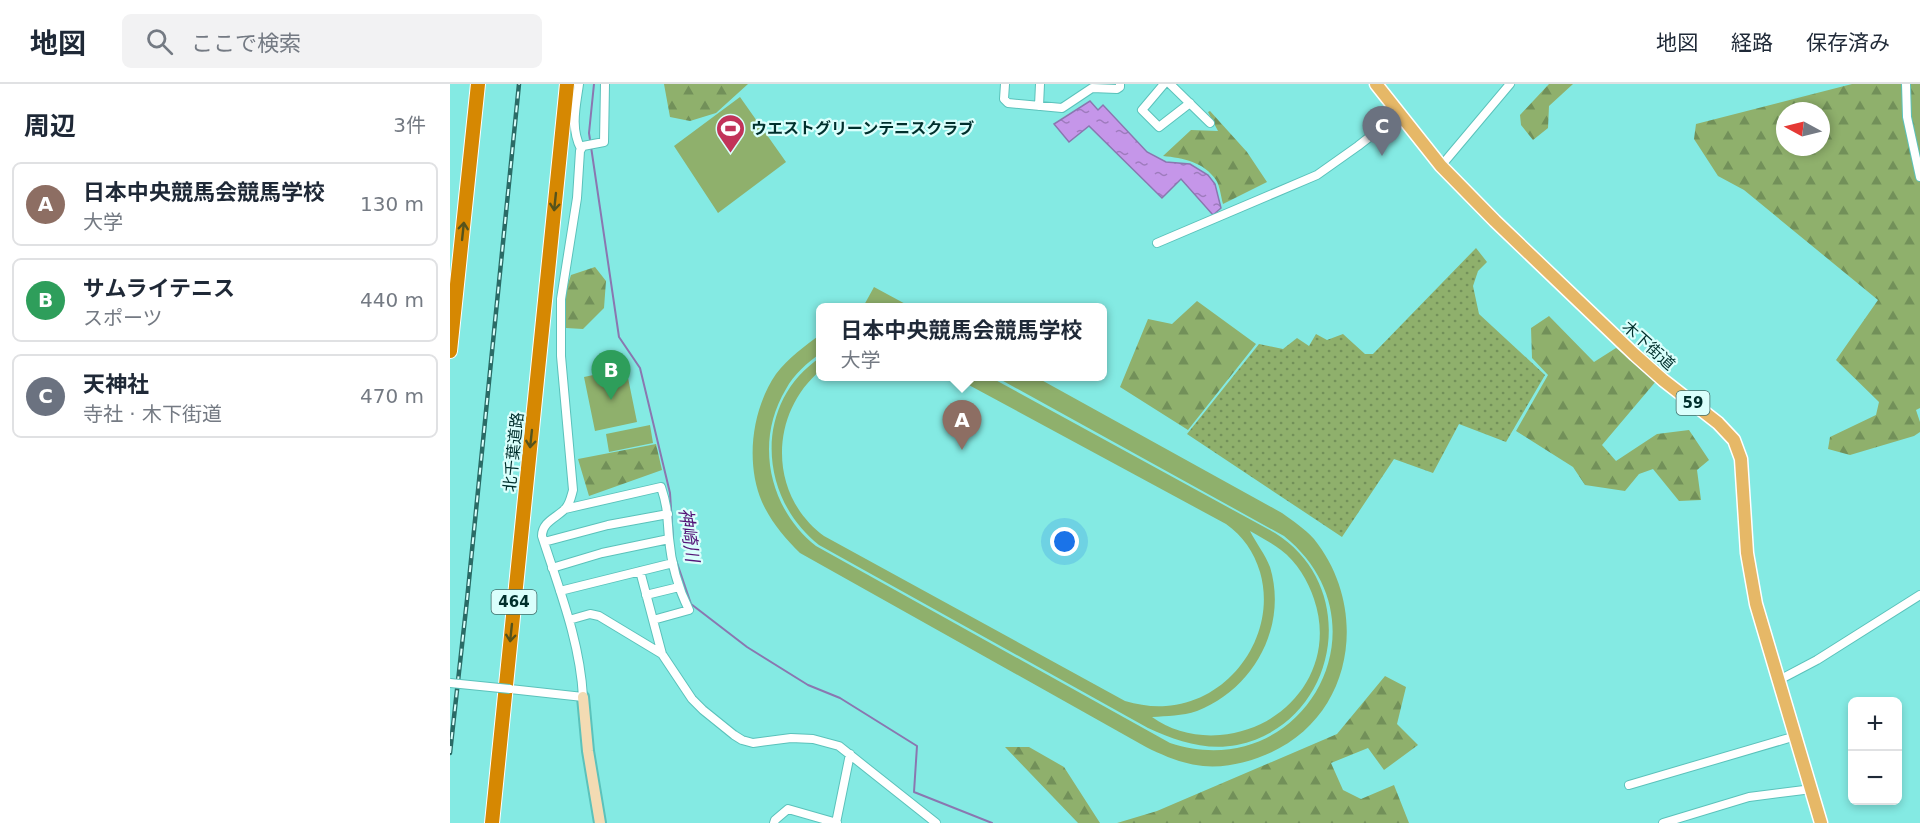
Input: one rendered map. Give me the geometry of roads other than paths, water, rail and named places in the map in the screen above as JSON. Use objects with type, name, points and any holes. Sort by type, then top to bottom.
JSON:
[{"type":"highway","points":[[450,351],[478,84]]},
{"type":"highway","name":"北千葉道路","points":[[492,823],[567,84]]},
{"type":"main road","name":"木下街道","points":[[1376,84],[1441,166],[1503,229],[1663,380],[1718,423],[1734,440],[1741,459],[1747,553],[1762,626],[1821,823]]},
{"type":"street","points":[[579,84],[574,127],[576,138],[584,147]]},
{"type":"street","points":[[600,823],[588,751],[581,670],[569,620],[542,530],[565,509],[573,490],[561,356],[561,299],[577,198],[580,151],[584,147],[604,142],[604,84]]},
{"type":"street","points":[[1005,84],[1004,99],[1008,103],[1062,108],[1092,86],[1117,89],[1120,84]]},
{"type":"street","points":[[1039,106],[1040,84]]},
{"type":"street","points":[[1164,84],[1142,110],[1159,127],[1190,103]]},
{"type":"street","points":[[1170,84],[1210,123]]},
{"type":"street","points":[[1441,166],[1510,84]]},
{"type":"street","points":[[1906,84],[1906,117],[1920,177]]},
{"type":"street","points":[[1157,243],[1317,175],[1399,114]]},
{"type":"street","points":[[565,509],[661,487],[668,507],[669,539],[673,563],[689,610],[653,621]]},
{"type":"street","points":[[544,542],[608,525],[668,514]]},
{"type":"street","points":[[552,568],[602,553],[669,539]]},
{"type":"street","points":[[560,591],[673,563]]},
{"type":"street","points":[[640,571],[662,654],[697,704],[742,740],[753,743],[791,738],[813,739],[839,746],[936,823]]},
{"type":"street","points":[[646,595],[680,587]]},
{"type":"street","points":[[1779,680],[1816,660],[1920,595]]},
{"type":"street","points":[[569,620],[590,614],[599,616],[662,654]]},
{"type":"street","points":[[450,683],[583,697]]},
{"type":"street","points":[[1629,785],[1796,736]]},
{"type":"street","points":[[774,823],[788,809],[837,823],[850,754]]},
{"type":"street","points":[[1663,823],[1749,797],[1812,789]]},
{"type":"street","points":[[923,823],[924,813]]},
{"type":"water","points":[[1090,101],[1098,110],[1103,105],[1147,152],[1166,162],[1190,164],[1208,175],[1215,184],[1221,208],[1213,215],[1181,179],[1162,198],[1089,126],[1069,142],[1054,124]]},
{"type":"waterway","name":"神崎川","points":[[594,84],[589,133],[619,337],[640,368],[670,493],[673,539]]},
{"type":"waterway","name":"神崎川","points":[[675,557],[691,604],[747,647],[808,685],[840,698],[917,746],[914,792],[992,823]]},
{"type":"railway","points":[[450,753],[519,84]]},
{"type":"place","name":"ウエストグリーンテニスクラブ","points":[[730,154]]},
{"type":"place","name":"天神社","points":[[1382,156]]},
{"type":"place","name":"サムライテニス","points":[[611,400]]},
{"type":"place","name":"日本中央競馬会競馬学校","points":[[962,450]]}]
